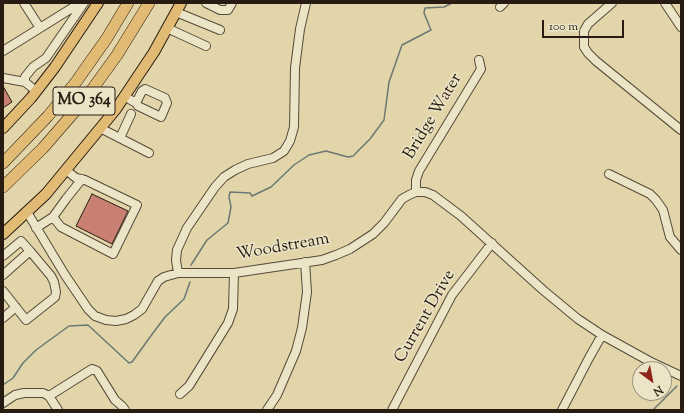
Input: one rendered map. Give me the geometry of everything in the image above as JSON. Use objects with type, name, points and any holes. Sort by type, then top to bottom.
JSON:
[{"type":"highway","name":"MO 364","points":[[3,163],[48,116],[76,82],[107,38],[128,3]]},
{"type":"highway","name":"MO 364","points":[[3,187],[43,148],[83,102],[117,55],[149,3]]},
{"type":"main road","points":[[3,128],[36,91],[67,51],[98,3]]},
{"type":"main road","points":[[3,234],[46,194],[100,128],[150,58],[178,8]]},
{"type":"street","points":[[24,3],[40,28]]},
{"type":"street","points":[[3,51],[80,3]]},
{"type":"street","points":[[25,82],[25,77],[33,68],[46,58],[84,3]]},
{"type":"street","points":[[206,3],[220,10],[228,10],[232,3]]},
{"type":"street","points":[[178,273],[176,260],[177,250],[186,228],[215,187],[224,177],[235,170],[248,164],[273,158],[284,151],[290,141],[294,127],[294,87],[297,52],[300,29],[306,3]]},
{"type":"street","points":[[612,3],[588,24],[584,31],[584,46],[588,53],[596,61],[681,130]]},
{"type":"street","points":[[665,3],[681,27]]},
{"type":"street","points":[[178,8],[220,30]]},
{"type":"street","points":[[167,28],[206,46]]},
{"type":"street","name":"Bridge Water","points":[[416,192],[416,180],[419,171],[481,69],[479,60]]},
{"type":"street","points":[[3,78],[25,82],[36,91]]},
{"type":"street","points":[[124,96],[136,103]]},
{"type":"street","points":[[120,138],[131,114]]},
{"type":"street","points":[[100,128],[149,153]]},
{"type":"street","points":[[53,217],[61,227],[113,254],[137,205],[82,179],[76,178],[66,170]]},
{"type":"street","points":[[609,174],[650,194],[656,200],[663,210],[670,237],[681,250]]},
{"type":"street","points":[[36,228],[53,217],[82,179]]},
{"type":"street","points":[[416,192],[425,192],[433,195],[446,204],[578,319],[602,335],[649,361],[681,376]]},
{"type":"street","name":"Woodstream","points":[[28,212],[36,228],[88,309],[95,316],[106,320],[116,321],[126,319],[134,315],[142,308],[158,282],[164,277],[178,273],[234,272],[322,260],[336,255],[373,234],[384,223],[402,199],[416,192]]},
{"type":"street","points":[[3,256],[21,241],[51,276],[56,288],[55,297],[26,320],[3,291]]},
{"type":"street","name":"Current Drive","points":[[392,410],[452,295],[492,243]]},
{"type":"street","points":[[3,275],[30,252]]},
{"type":"street","points":[[267,410],[288,372],[299,339],[307,292],[305,262]]},
{"type":"street","points":[[180,394],[189,386],[228,323],[233,308],[234,272]]},
{"type":"street","points":[[3,318],[16,307]]},
{"type":"street","points":[[562,410],[602,335]]},
{"type":"street","points":[[49,396],[94,370],[97,371],[115,400],[125,410]]},
{"type":"street","points":[[3,403],[15,395],[24,393],[43,393],[49,396],[58,410]]},
{"type":"building","points":[[3,86],[12,102],[3,108]]},
{"type":"building","points":[[92,194],[128,211],[112,244],[76,226]]},
{"type":"waterway","points":[[191,265],[207,240],[228,223],[231,207],[229,197],[230,192],[250,193],[252,196],[271,187],[294,165],[309,155],[326,151],[348,157],[353,156],[370,139],[384,120],[389,82],[402,45],[431,30],[424,13],[425,8],[444,7],[452,3]]},
{"type":"waterway","points":[[3,385],[13,378],[23,363],[36,350],[69,326],[88,325],[129,363],[132,362],[165,317],[184,299],[190,282]]},
{"type":"waterway","points":[[653,410],[677,386]]}]
